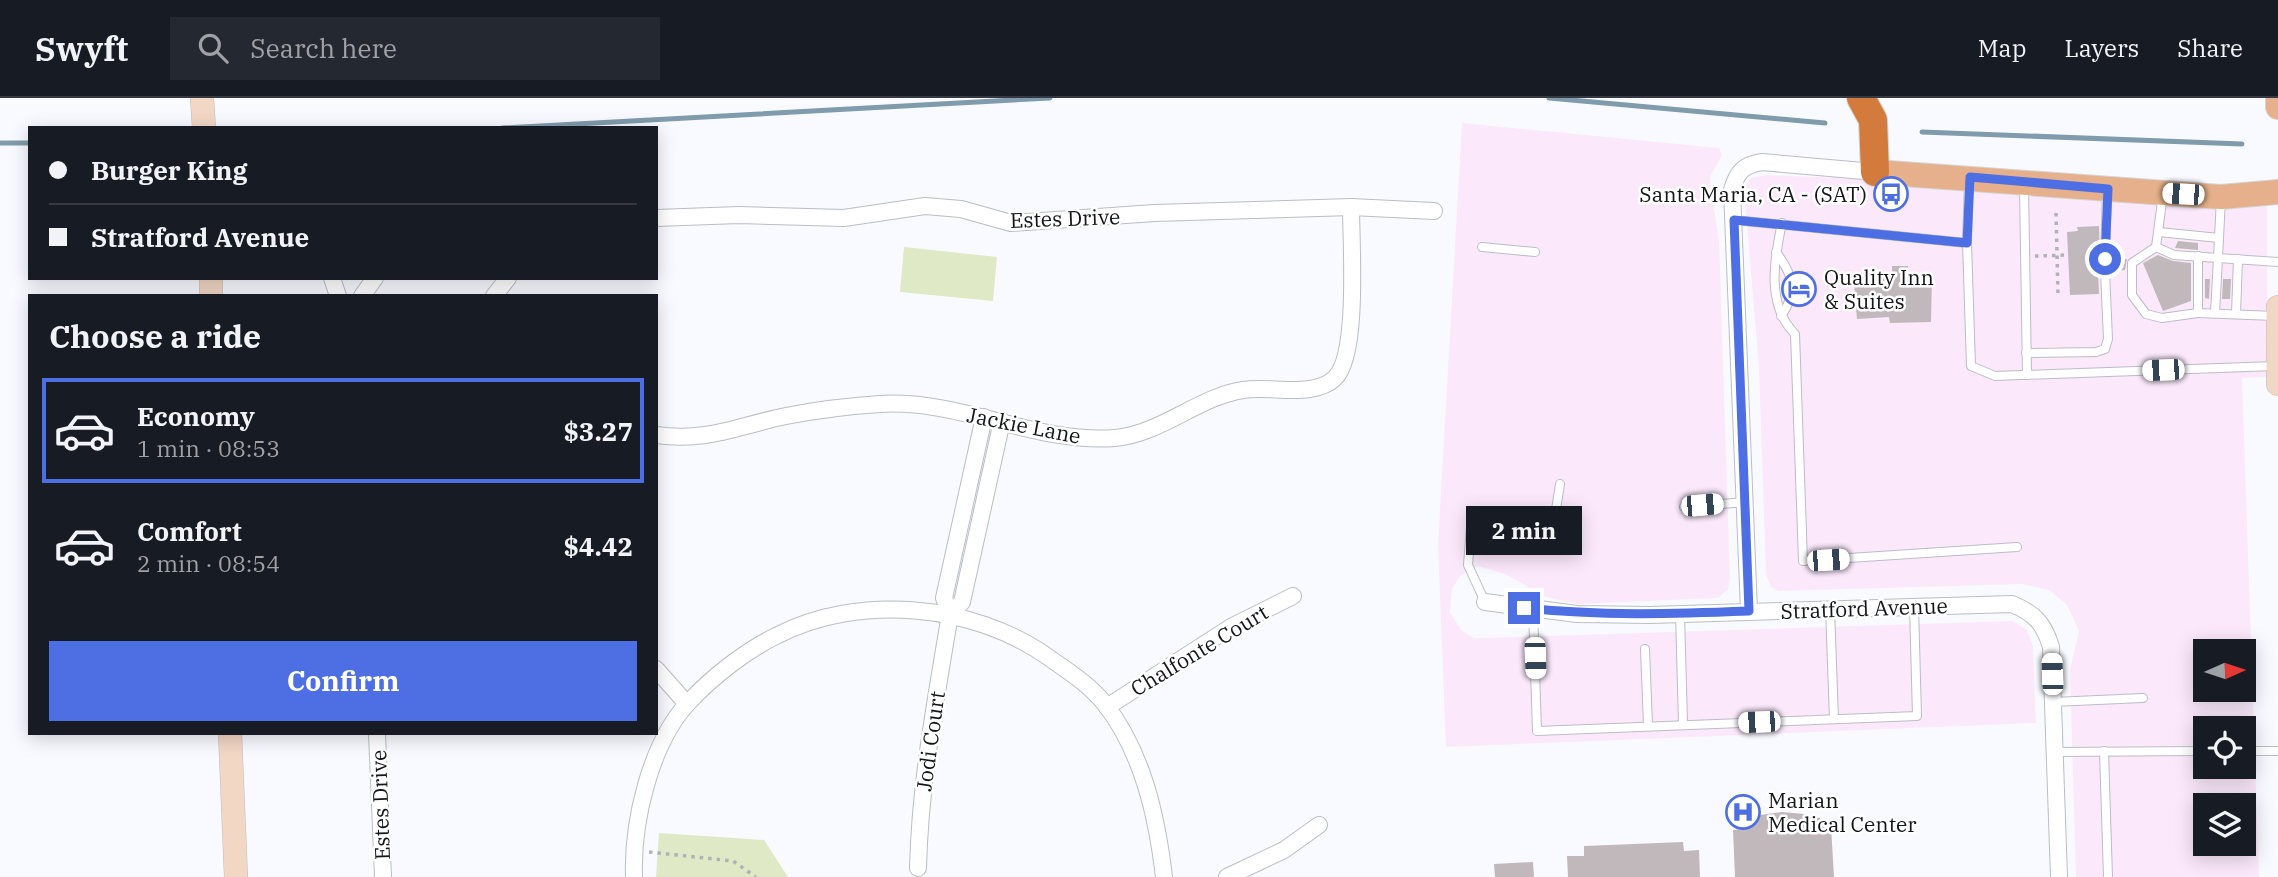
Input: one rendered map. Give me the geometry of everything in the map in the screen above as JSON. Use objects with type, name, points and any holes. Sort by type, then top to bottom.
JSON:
[{"type":"highway","points":[[1861,98],[1873,120],[1875,172]]},
{"type":"main road","points":[[2277,98],[2278,107]]},
{"type":"main road","points":[[1875,172],[2221,197],[2243,198],[2278,192]]},
{"type":"street","points":[[202,98],[204,126]]},
{"type":"street","points":[[1749,611],[1734,182],[1737,174],[1748,164],[1762,162],[1875,172]]},
{"type":"street","name":"Estes Drive","points":[[658,218],[739,215],[844,218],[926,206],[961,209],[1011,223],[1154,213],[1352,207],[1434,211]]},
{"type":"street","name":"Jackie Lane","points":[[658,439],[702,438],[783,417],[884,404],[935,408],[1078,438],[1117,438],[1150,428],[1226,393],[1245,389],[1314,388],[1325,384],[1346,364],[1350,342],[1352,207]]},
{"type":"street","points":[[496,294],[506,280]]},
{"type":"street","points":[[2278,307],[2278,384]]},
{"type":"street","name":"Jodi Court","points":[[918,868],[919,822],[926,758],[950,614],[944,598],[984,417]]},
{"type":"street","name":"Jodi Court","points":[[950,614],[962,602],[1002,421]]},
{"type":"street","name":"Chalfonte Court","points":[[1107,706],[1231,627],[1293,596]]},
{"type":"street","name":"Stratford Avenue","points":[[1485,602],[1577,614],[1680,614],[2012,604],[2031,612],[2045,627],[2051,646],[2053,702]]},
{"type":"street","points":[[634,877],[633,851],[640,806],[657,757],[687,704],[719,675],[769,640],[828,617],[865,612],[950,614],[1017,638],[1082,680],[1107,706],[1128,739],[1141,769],[1153,808],[1164,877]]},
{"type":"street","points":[[658,671],[687,704]]},
{"type":"street","points":[[2053,702],[2059,877]]},
{"type":"street","points":[[230,735],[236,877]]},
{"type":"street","name":"Estes Drive","points":[[377,735],[383,877]]},
{"type":"street","points":[[1227,877],[1284,850],[1319,825]]},
{"type":"lane","points":[[1970,177],[1967,243],[1971,366],[1995,376],[2278,366]]},
{"type":"lane","points":[[2025,182],[2027,375]]},
{"type":"lane","points":[[2105,259],[2108,189]]},
{"type":"lane","points":[[2164,193],[2156,247],[2132,264],[2132,295],[2146,314],[2162,318],[2198,313],[2278,316]]},
{"type":"lane","points":[[2215,313],[2221,197]]},
{"type":"lane","points":[[1734,220],[1967,243]]},
{"type":"lane","points":[[1782,223],[1776,252],[1775,292],[1781,316],[1795,334],[1803,561],[2017,547]]},
{"type":"lane","points":[[2158,232],[2219,238]]},
{"type":"lane","points":[[1482,247],[1535,253]]},
{"type":"lane","points":[[2156,247],[2175,255],[2278,262]]},
{"type":"lane","points":[[1776,252],[1789,270],[1792,285],[1792,302],[1781,316]]},
{"type":"lane","points":[[2198,256],[2198,313]]},
{"type":"lane","points":[[2236,314],[2238,259]]},
{"type":"lane","points":[[2026,354],[2096,352],[2105,349],[2108,339],[2105,272]]},
{"type":"lane","points":[[1550,548],[1560,484]]},
{"type":"lane","points":[[1684,507],[1746,502]]},
{"type":"lane","points":[[1471,527],[1468,565],[1485,602]]},
{"type":"lane","points":[[1533,609],[1537,731],[1917,716],[1914,606]]},
{"type":"lane","points":[[1830,608],[1834,719]]},
{"type":"lane","points":[[1680,614],[1683,724]]},
{"type":"lane","points":[[1645,649],[1648,726]]},
{"type":"lane","points":[[2053,702],[2143,698]]},
{"type":"lane","points":[[2104,751],[2108,877]]},
{"type":"lane","points":[[2055,752],[2193,751]]},
{"type":"lane","points":[[2256,751],[2278,751]]},
{"type":"path","points":[[2056,213],[2058,295]]},
{"type":"path","points":[[2025,256],[2068,255]]},
{"type":"path","points":[[633,851],[715,857],[733,861],[756,877]]},
{"type":"shaded area","points":[[1462,123],[1719,148],[1722,155],[1710,177],[1710,185],[1719,240],[1730,579],[1728,589],[1718,598],[1578,604],[1546,597],[1505,574],[1478,566],[1460,576],[1452,589],[1450,613],[1462,631],[1474,638],[1487,638],[2013,621],[2027,630],[2033,646],[2036,723],[1446,747],[1438,545]]},
{"type":"shaded area","points":[[1766,175],[1948,182],[2267,202],[2267,377],[2242,378],[2251,639],[2193,639],[2193,702],[2253,702],[2254,716],[2193,716],[2193,779],[2256,779],[2259,877],[2076,877],[2070,670],[2079,631],[2067,605],[2049,590],[2022,584],[1778,591],[1771,587],[1766,574],[1759,368],[1744,188],[1751,178]]},
{"type":"green space","points":[[904,247],[997,257],[993,301],[900,292]]},
{"type":"green space","points":[[659,833],[764,840],[788,877],[656,877]]},
{"type":"building","points":[[2099,226],[2100,263],[2105,265],[2112,259],[2127,259],[2125,270],[2112,272],[2109,267],[2102,266],[2098,272],[2099,294],[2070,295],[2067,232],[2078,231],[2077,227]]},
{"type":"building","points":[[2178,241],[2198,243],[2198,250],[2175,248]]},
{"type":"building","points":[[2158,255],[2173,261],[2191,263],[2191,301],[2163,311],[2143,263]]},
{"type":"building","points":[[1892,266],[1908,266],[1908,274],[1932,275],[1931,322],[1890,323],[1889,317],[1857,319],[1854,283],[1857,277],[1892,276]]},
{"type":"building","points":[[2205,279],[2210,279],[2209,299],[2205,298]]},
{"type":"building","points":[[2223,279],[2231,279],[2230,299],[2222,299]]},
{"type":"building","points":[[1782,812],[1820,818],[1820,826],[1831,826],[1834,877],[1735,877],[1733,830],[1744,829],[1744,822],[1760,815]]},
{"type":"building","points":[[1683,842],[1684,851],[1699,850],[1700,877],[1568,877],[1567,856],[1584,856],[1584,846]]},
{"type":"building","points":[[1533,862],[1534,877],[1495,877],[1494,864]]},
{"type":"waterway","points":[[539,126],[1050,98]]},
{"type":"waterway","points":[[1549,98],[1825,123]]},
{"type":"waterway","points":[[1922,132],[2242,144]]},
{"type":"waterway","points":[[0,143],[28,143]]},
{"type":"place","name":"Santa Maria, CA - (SAT)","points":[[1891,194]]},
{"type":"place","name":"Quality Inn & Suites","points":[[1799,289]]},
{"type":"place","name":"Marian Medical Center","points":[[1743,812]]},
{"type":"route","points":[[1524,608],[1577,614],[1650,615],[1749,611],[1734,220],[1967,243],[1970,177],[2108,189],[2104,217],[2105,259]]}]
